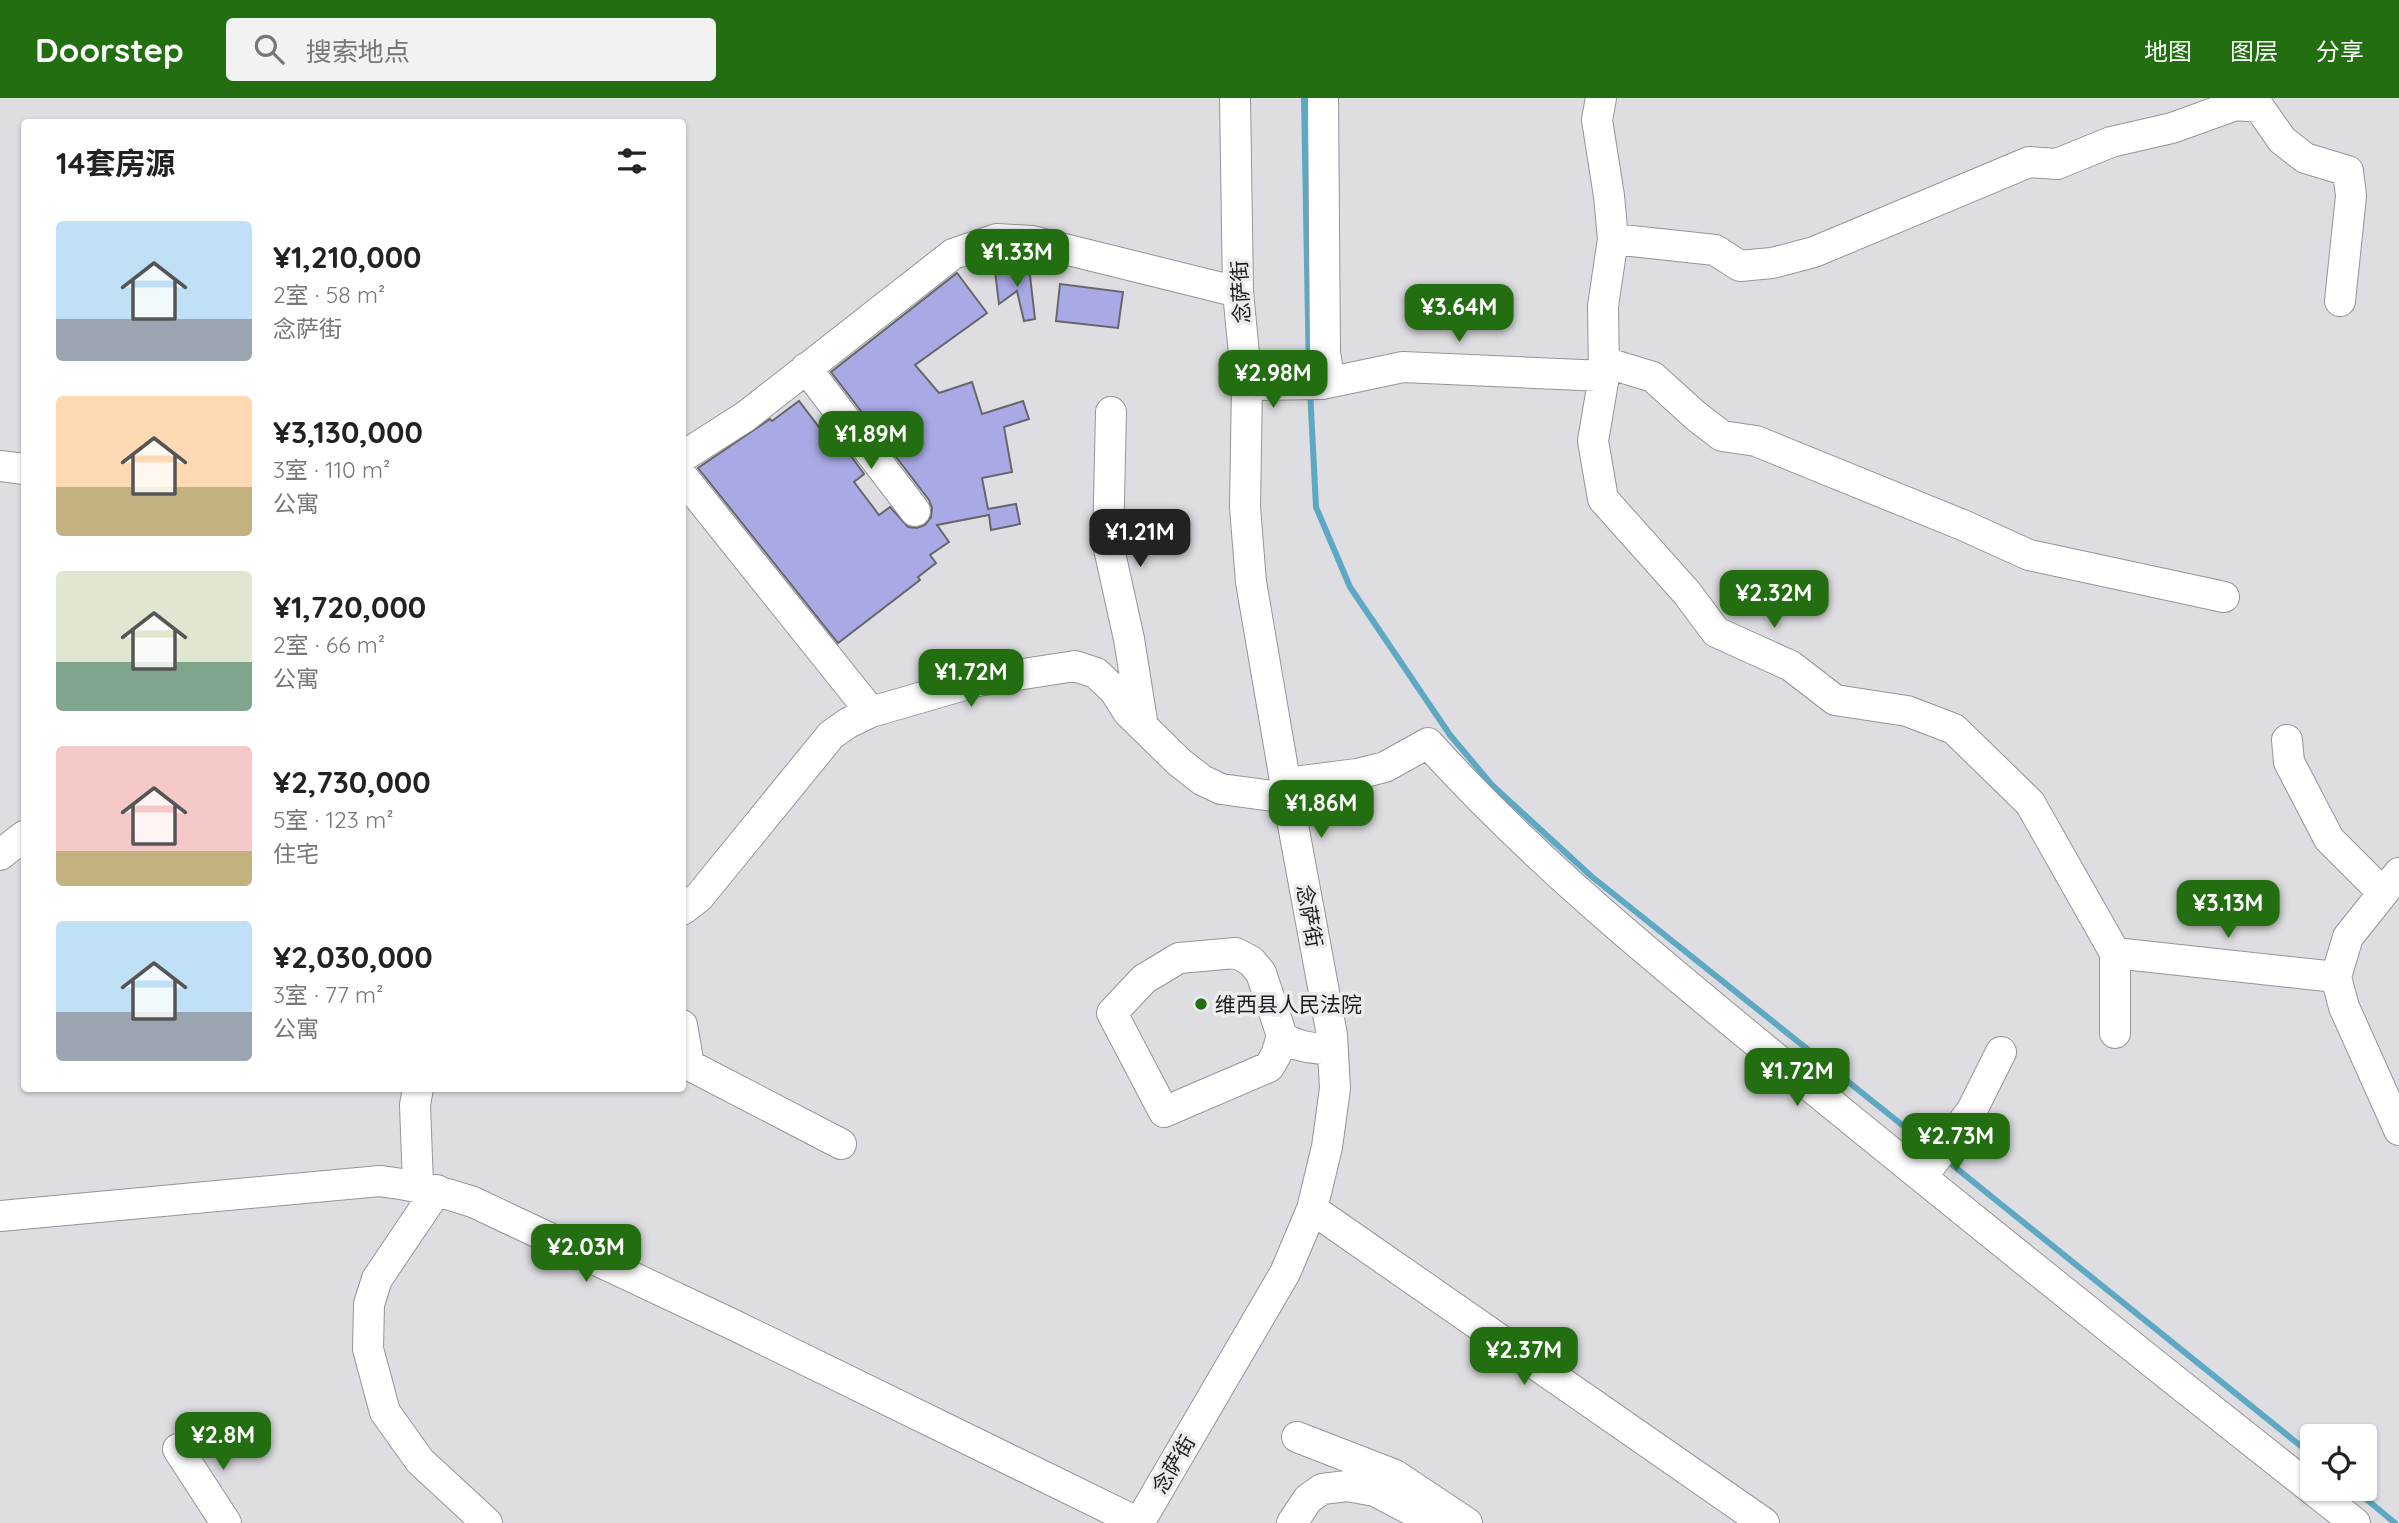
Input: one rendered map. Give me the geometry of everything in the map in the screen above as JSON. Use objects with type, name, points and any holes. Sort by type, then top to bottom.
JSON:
[{"type":"street","name":"念萨街","points":[[1139,1523],[1284,1273],[1312,1209],[1327,1147],[1335,1088],[1332,1035],[1251,582],[1245,507],[1247,385],[1238,292],[1235,98]]},
{"type":"street","points":[[1317,383],[1325,353],[1323,98]]},
{"type":"street","points":[[1601,98],[1597,120],[1613,239],[1603,306],[1604,369],[1593,441],[1602,499],[1687,593],[1716,632],[1791,666],[1835,700],[1907,711],[1954,729],[2030,803],[2115,953],[2115,1033]]},
{"type":"street","points":[[1613,239],[1715,250],[1740,266],[1772,263],[1814,252],[2028,162],[2057,163],[2111,142],[2172,128],[2236,105],[2259,107],[2282,140],[2305,158],[2348,171],[2351,196],[2340,300]]},
{"type":"street","points":[[686,454],[746,416],[953,254],[998,239],[1032,241],[1238,292]]},
{"type":"street","points":[[1247,385],[1317,383],[1403,366],[1604,369],[1653,377],[1722,436],[1768,446],[2029,555],[2224,597]]},
{"type":"street","points":[[806,368],[915,511]]},
{"type":"street","points":[[1111,412],[1108,544],[1129,639],[1143,727]]},
{"type":"street","points":[[0,466],[21,469]]},
{"type":"street","points":[[686,481],[871,712]]},
{"type":"street","points":[[686,907],[699,897],[831,735],[871,712],[978,681],[1075,666],[1096,673],[1114,690],[1128,712],[1179,762],[1202,780],[1222,789],[1287,790],[1385,767],[1429,743],[1474,793],[1573,886],[1708,1002],[2113,1332],[2300,1480]]},
{"type":"street","points":[[2287,740],[2289,762],[2329,839],[2391,883],[2348,937],[2336,977],[2344,1007],[2398,1121]]},
{"type":"street","points":[[0,855],[21,838]]},
{"type":"street","points":[[1282,1036],[1269,1067],[1164,1112],[1112,1013],[1144,979],[1180,958],[1236,953],[1251,961],[1261,974],[1282,1036],[1290,1043],[1333,1050]]},
{"type":"street","points":[[2115,953],[2336,977]]},
{"type":"street","points":[[686,1048],[689,1065],[841,1144]]},
{"type":"street","points":[[1922,1177],[1972,1110],[2001,1052]]},
{"type":"street","points":[[417,1092],[415,1105],[428,1187],[377,1279],[369,1304],[368,1349],[385,1412],[420,1461],[487,1523]]},
{"type":"street","points":[[0,1216],[380,1181],[428,1187],[473,1202],[698,1308],[1139,1523]]},
{"type":"street","points":[[1312,1209],[1764,1523]]},
{"type":"street","points":[[1297,1437],[1395,1475],[1467,1523]]},
{"type":"street","points":[[178,1449],[226,1523]]},
{"type":"street","points":[[1292,1523],[1308,1499],[1322,1489],[1348,1486],[1375,1491],[1436,1523]]},
{"type":"street","points":[[2327,1501],[2355,1523]]},
{"type":"building","points":[[1029,267],[1035,319],[1024,321],[1017,291],[999,304],[995,271]]},
{"type":"building","points":[[957,273],[987,313],[915,365],[939,393],[972,382],[982,414],[1023,401],[1029,419],[1004,427],[1012,472],[982,478],[988,509],[1016,504],[1020,524],[991,530],[989,515],[937,525],[949,542],[930,555],[936,563],[918,577],[920,580],[838,643],[698,468],[799,401],[825,435],[832,430],[864,474],[854,482],[879,515],[890,507],[908,527],[925,525],[931,517],[929,500],[831,372]]},
{"type":"building","points":[[1060,284],[1123,292],[1118,328],[1056,321]]},
{"type":"waterway","points":[[1304,98],[1309,376]]},
{"type":"waterway","points":[[1310,390],[1316,507],[1350,587],[1450,735],[1492,785],[1591,876],[1931,1148]]},
{"type":"waterway","points":[[1945,1159],[2300,1445]]},
{"type":"waterway","points":[[2368,1501],[2395,1523]]},
{"type":"place","name":"维西县人民法院","points":[[1201,1004]]}]
